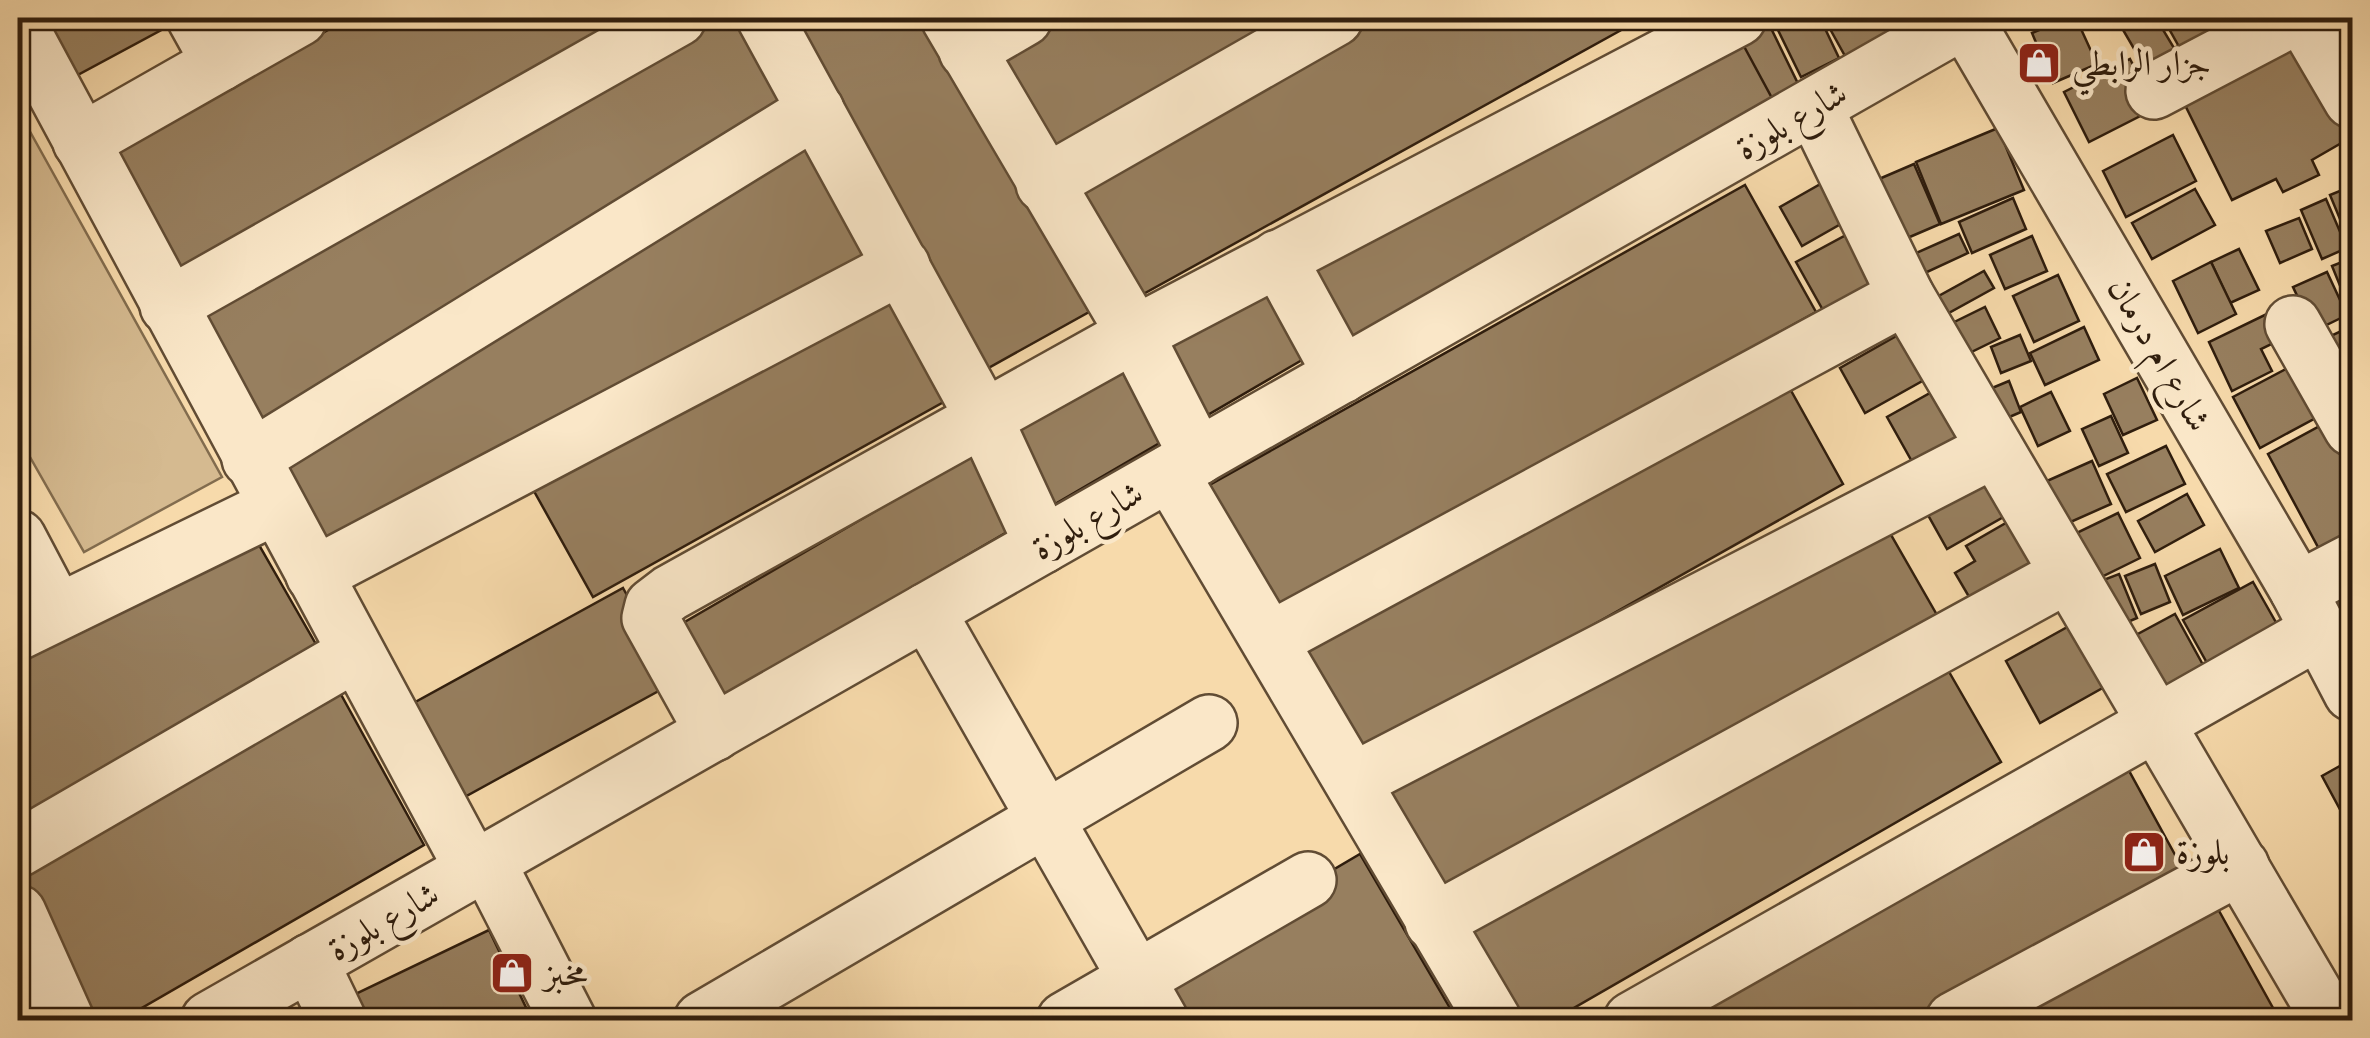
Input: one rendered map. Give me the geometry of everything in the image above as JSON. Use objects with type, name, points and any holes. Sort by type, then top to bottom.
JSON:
[{"type":"street","points":[[82,142],[207,40],[299,18]]},
{"type":"street","points":[[168,306],[678,18]]},
{"type":"street","points":[[765,18],[986,420],[1044,546]]},
{"type":"street","points":[[1024,18],[958,34],[1135,334],[1184,465],[1270,640],[1493,1020]]},
{"type":"street","points":[[1044,184],[1335,18]]},
{"type":"street","name":"شارع بلوزة","points":[[209,1020],[1966,18]]},
{"type":"street","name":"شارع ام درمان","points":[[1966,18],[2352,693]]},
{"type":"street","points":[[2154,92],[2293,18]]},
{"type":"street","points":[[2304,18],[2352,100]]},
{"type":"street","points":[[714,733],[650,618],[652,606],[1135,334],[1723,22]]},
{"type":"street","points":[[18,24],[314,576],[568,1020]]},
{"type":"street","points":[[1814,107],[1906,296],[2240,866],[2313,1015]]},
{"type":"street","points":[[18,538],[37,622],[263,482],[816,110]]},
{"type":"street","points":[[1278,258],[1342,375]]},
{"type":"street","points":[[314,576],[902,266]]},
{"type":"street","points":[[1270,640],[1906,296]]},
{"type":"street","points":[[2293,324],[2352,428]]},
{"type":"street","points":[[1353,782],[1994,449]]},
{"type":"street","points":[[1632,1020],[1688,1007],[2153,723],[2308,611],[2352,562]]},
{"type":"street","points":[[1434,922],[2067,575]]},
{"type":"street","points":[[927,611],[1149,1000]]},
{"type":"street","points":[[18,849],[356,652]]},
{"type":"street","points":[[702,1020],[1210,724]]},
{"type":"street","points":[[1954,1020],[2240,866]]},
{"type":"street","points":[[1065,1020],[1149,1000],[1308,880]]},
{"type":"street","points":[[18,913],[66,1020]]},
{"type":"street","points":[[310,962],[338,1020]]},
{"type":"shaded area","points":[[18,110],[222,477],[84,552],[18,436]]},
{"type":"building","points":[[23,18],[176,18],[178,21],[59,85]]},
{"type":"building","points":[[350,18],[658,18],[174,285],[102,154]]},
{"type":"building","points":[[710,18],[754,18],[798,108],[254,438],[183,308]]},
{"type":"building","points":[[777,18],[927,18],[1089,312],[974,376]]},
{"type":"building","points":[[1040,18],[1313,18],[1058,162],[992,45]]},
{"type":"building","points":[[1354,18],[1643,18],[1136,298],[1068,176]]},
{"type":"building","points":[[1766,18],[1805,98],[1751,124],[1713,44]]},
{"type":"building","points":[[1772,18],[1820,18],[1839,58],[1801,77]]},
{"type":"building","points":[[1824,18],[1907,18],[1919,39],[1855,74]]},
{"type":"building","points":[[2076,18],[2097,64],[2053,83],[2032,33]]},
{"type":"building","points":[[2128,18],[2156,18],[2177,53],[2147,71],[2119,23]]},
{"type":"building","points":[[2163,18],[2200,18],[2211,36],[2182,52]]},
{"type":"building","points":[[1733,26],[1780,113],[1350,346],[1303,259]]},
{"type":"building","points":[[2297,30],[2350,138],[2312,160],[2319,175],[2283,192],[2276,179],[2232,200],[2182,99]]},
{"type":"building","points":[[2130,59],[2156,108],[2089,142],[2064,92]]},
{"type":"building","points":[[1998,128],[2024,190],[1941,224],[1916,162]]},
{"type":"building","points":[[815,135],[889,259],[324,558],[266,462]]},
{"type":"building","points":[[2173,135],[2196,181],[2126,217],[2103,171]]},
{"type":"building","points":[[1914,164],[1940,224],[1891,245],[1865,185]]},
{"type":"building","points":[[1824,182],[1846,221],[1802,246],[1780,207]]},
{"type":"building","points":[[1745,185],[1816,312],[1277,613],[1206,487]]},
{"type":"building","points":[[2352,186],[2352,248],[2330,195]]},
{"type":"building","points":[[2195,189],[2215,225],[2152,259],[2132,223]]},
{"type":"building","points":[[2013,198],[2026,229],[1972,253],[1959,222]]},
{"type":"building","points":[[2326,199],[2347,248],[2322,259],[2301,210]]},
{"type":"building","points":[[2299,218],[2312,249],[2280,263],[2266,231]]},
{"type":"building","points":[[1848,234],[1884,299],[1833,328],[1796,262]]},
{"type":"building","points":[[1959,234],[1968,253],[1914,278],[1905,258]]},
{"type":"building","points":[[2032,236],[2047,271],[2005,289],[1990,255]]},
{"type":"building","points":[[2239,249],[2259,290],[2230,303],[2211,262]]},
{"type":"building","points":[[2352,258],[2352,296],[2345,298],[2332,266]]},
{"type":"building","points":[[2211,262],[2236,314],[2198,333],[2173,281]]},
{"type":"building","points":[[1984,271],[1994,288],[1936,320],[1926,303]]},
{"type":"building","points":[[2327,272],[2347,315],[2314,331],[2293,287]]},
{"type":"building","points":[[2058,275],[2079,321],[2034,342],[2013,296]]},
{"type":"building","points":[[1272,280],[1314,353],[714,703],[671,630]]},
{"type":"building","points":[[895,281],[958,394],[593,597],[530,484]]},
{"type":"building","points":[[1985,307],[2000,338],[1953,361],[1938,330]]},
{"type":"building","points":[[2271,312],[2284,338],[2261,349],[2272,371],[2232,391],[2209,342]]},
{"type":"building","points":[[2352,326],[2352,391],[2322,340]]},
{"type":"building","points":[[2084,327],[2099,360],[2045,385],[2030,353]]},
{"type":"building","points":[[1907,330],[1933,375],[1865,413],[1840,368]]},
{"type":"building","points":[[2020,335],[2031,361],[2001,373],[1991,347]]},
{"type":"building","points":[[2299,362],[2325,413],[2260,448],[2233,397]]},
{"type":"building","points":[[1779,369],[1843,484],[1359,757],[1295,642]]},
{"type":"building","points":[[2137,378],[2157,420],[2123,435],[2104,394]]},
{"type":"building","points":[[2009,381],[2021,412],[1993,424],[1980,393]]},
{"type":"building","points":[[1939,388],[1971,446],[1919,474],[1887,417]]},
{"type":"building","points":[[2051,392],[2070,431],[2038,446],[2020,407]]},
{"type":"building","points":[[2111,416],[2128,453],[2099,466],[2082,429]]},
{"type":"building","points":[[2329,421],[2352,465],[2352,548],[2326,562],[2268,454]]},
{"type":"building","points":[[2166,446],[2185,484],[2126,512],[2107,474]]},
{"type":"building","points":[[1987,461],[2014,511],[1947,549],[1919,499]]},
{"type":"building","points":[[2092,461],[2111,504],[2057,528],[2038,485]]},
{"type":"building","points":[[2187,494],[2204,525],[2155,552],[2138,521]]},
{"type":"building","points":[[1871,500],[1937,615],[1442,899],[1376,784]]},
{"type":"building","points":[[2118,513],[2140,558],[2085,585],[2062,540]]},
{"type":"building","points":[[2018,516],[2050,572],[1978,612],[1955,573],[1975,561],[1966,546]]},
{"type":"building","points":[[251,531],[317,646],[18,825],[18,649]]},
{"type":"building","points":[[2220,549],[2239,588],[2183,615],[2165,576]]},
{"type":"building","points":[[2155,564],[2170,602],[2141,614],[2125,576]]},
{"type":"building","points":[[2119,574],[2137,618],[2111,629],[2093,584]]},
{"type":"building","points":[[2253,582],[2286,640],[2216,679],[2183,620]]},
{"type":"building","points":[[623,588],[675,682],[450,805],[399,711]]},
{"type":"building","points":[[2175,614],[2208,674],[2155,702],[2123,642]]},
{"type":"building","points":[[2080,620],[2115,681],[2040,723],[2006,661]]},
{"type":"building","points":[[1937,651],[2001,762],[1553,1020],[1519,1020],[1464,924]]},
{"type":"building","points":[[333,680],[424,845],[121,1020],[79,1020],[18,887],[18,855]]},
{"type":"building","points":[[2116,747],[2185,873],[1919,1020],[1709,1020],[1689,983]]},
{"type":"building","points":[[2347,762],[2352,772],[2352,810],[2343,815],[2322,776]]},
{"type":"building","points":[[1360,854],[1457,1020],[1170,1020],[1146,980]]},
{"type":"building","points":[[2208,891],[2278,1017],[1973,1020]]},
{"type":"building","points":[[489,930],[532,1020],[358,1020],[347,998]]},
{"type":"building","points":[[18,943],[52,1020],[18,1020]]},
{"type":"place","name":"جزار الرابطي","points":[[2039,63]]},
{"type":"place","name":"بلوزة","points":[[2144,852]]},
{"type":"place","name":"مخبز","points":[[512,973]]}]
